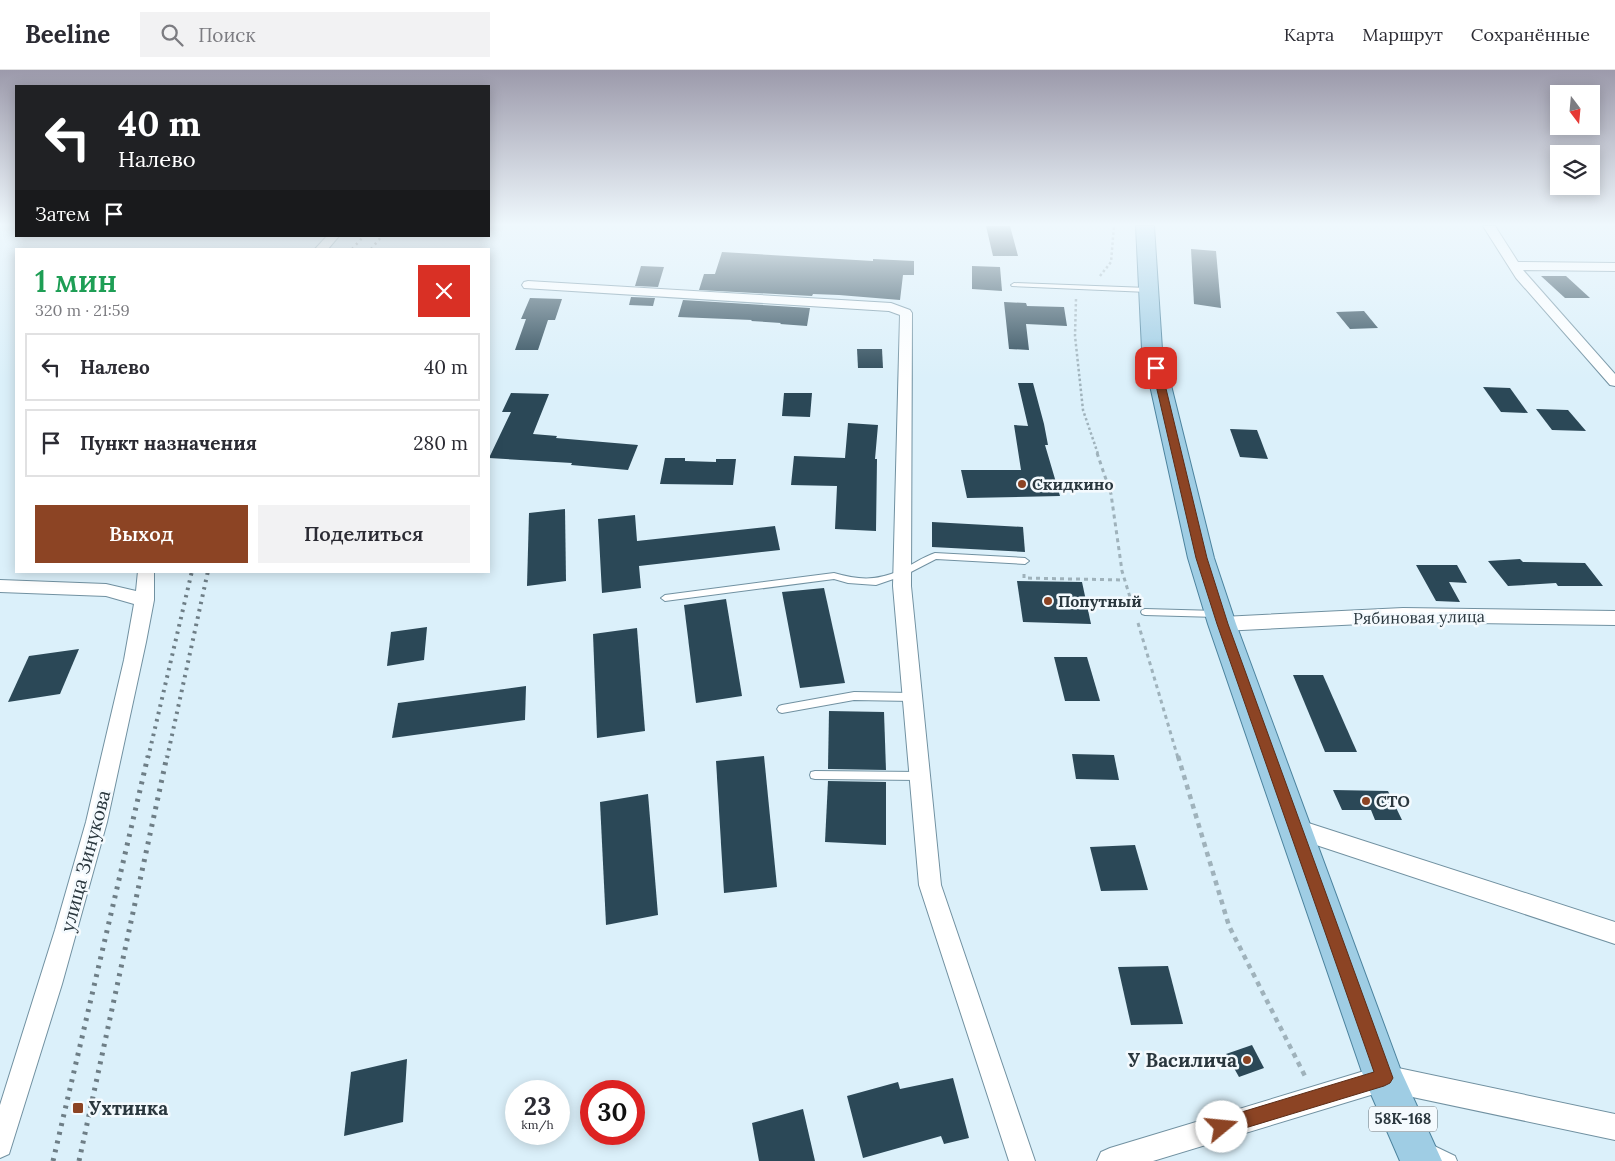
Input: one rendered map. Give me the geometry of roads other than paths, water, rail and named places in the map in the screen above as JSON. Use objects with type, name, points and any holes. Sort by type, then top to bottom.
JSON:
[{"type":"main road","name":"58К-168","points":[[1147,277],[1152,349],[1202,558],[1221,619],[1384,1078],[1417,1152]]},
{"type":"street","points":[[1522,277],[1615,382]]},
{"type":"street","points":[[528,285],[891,307],[906,312],[902,573],[930,885],[1022,1161]]},
{"type":"street","name":"улица Зинукова","points":[[0,1145],[59,958],[112,761],[145,600],[146,573]]},
{"type":"street","points":[[0,586],[106,590],[145,600]]},
{"type":"street","name":"Рябиновая улица","points":[[1221,619],[1403,615],[1615,618]]},
{"type":"street","points":[[1296,829],[1565,918],[1615,932]]},
{"type":"street","points":[[1110,1161],[1384,1078],[1615,1127]]},
{"type":"lane","points":[[1014,285],[1148,290]]},
{"type":"lane","points":[[665,598],[834,576],[848,580],[876,582],[902,573],[935,556],[1024,561]]},
{"type":"lane","points":[[1145,612],[1221,619]]},
{"type":"lane","points":[[782,709],[854,696],[912,697]]},
{"type":"lane","points":[[815,774],[920,776]]},
{"type":"lane","points":[[1417,1152],[1450,1161]]},
{"type":"railway","points":[[148,758],[192,573]]},
{"type":"railway","points":[[167,758],[208,573]]},
{"type":"railway","points":[[53,1161],[148,756]]},
{"type":"railway","points":[[79,1161],[167,756]]},
{"type":"place","name":"Скидкино","points":[[1022,484]]},
{"type":"place","name":"Попутный","points":[[1048,601]]},
{"type":"place","name":"СТО","points":[[1366,801]]},
{"type":"place","name":"У Василича","points":[[1247,1060]]},
{"type":"place","name":"Ухтинка","points":[[78,1108]]}]
